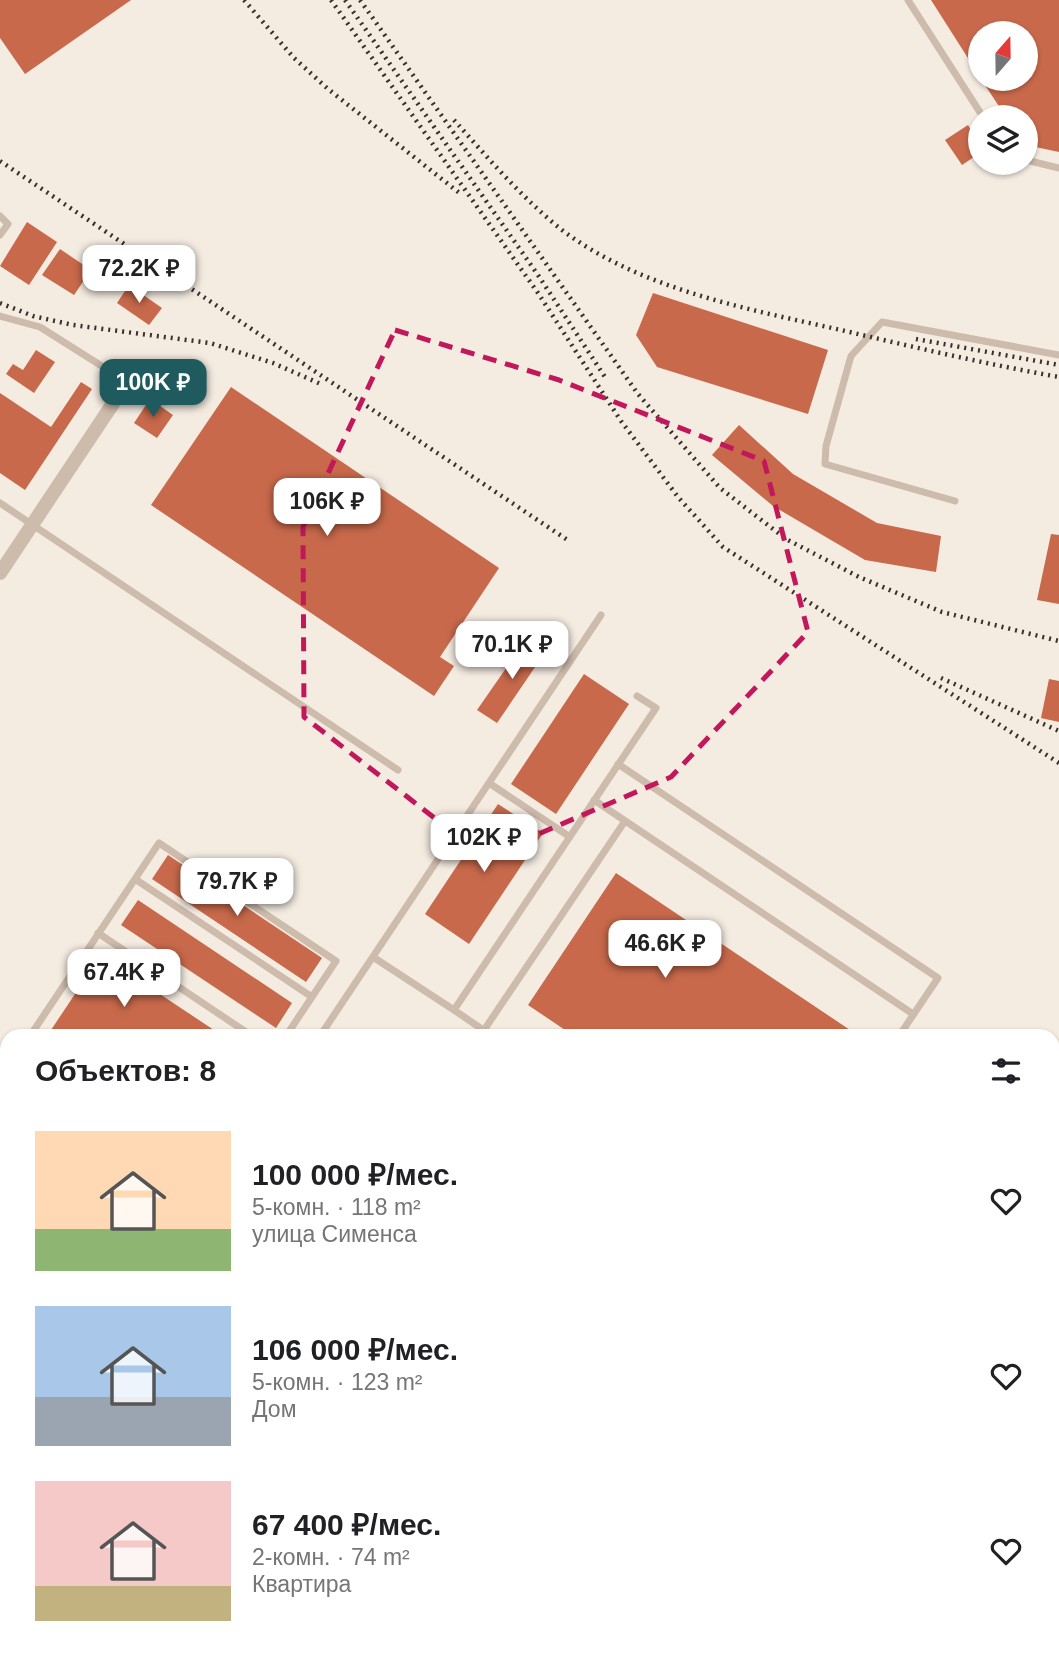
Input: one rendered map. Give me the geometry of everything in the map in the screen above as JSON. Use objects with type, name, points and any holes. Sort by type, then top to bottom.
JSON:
[{"type":"street","points":[[0,573],[138,366]]},
{"type":"lane","points":[[908,0],[975,105]]},
{"type":"lane","points":[[1038,163],[1059,167]]},
{"type":"lane","points":[[0,216],[8,223],[0,235]]},
{"type":"lane","points":[[0,316],[40,327],[127,382]]},
{"type":"lane","points":[[955,501],[825,464],[825,446],[851,356],[882,322],[1059,355]]},
{"type":"lane","points":[[0,503],[398,770]]},
{"type":"lane","points":[[325,1029],[601,615]]},
{"type":"lane","points":[[454,1010],[656,708],[637,696]]},
{"type":"lane","points":[[618,764],[938,978],[903,1029]]},
{"type":"lane","points":[[489,783],[570,837]]},
{"type":"lane","points":[[594,800],[913,1014]]},
{"type":"lane","points":[[485,1029],[625,821]]},
{"type":"lane","points":[[35,1029],[159,843],[336,961],[291,1029]]},
{"type":"lane","points":[[135,879],[312,997]]},
{"type":"lane","points":[[98,933],[242,1029]]},
{"type":"lane","points":[[373,957],[482,1029]]},
{"type":"highlighted area","points":[[395,330],[559,380],[764,461],[808,632],[671,777],[485,857],[304,717],[303,527]]},
{"type":"building","points":[[0,0],[131,0],[25,74],[0,38]]},
{"type":"building","points":[[931,0],[1059,0],[1059,152],[1038,148],[1038,105],[998,105],[989,91],[1038,91],[1038,21],[968,21],[968,58]]},
{"type":"building","points":[[968,125],[968,161],[962,165],[945,140]]},
{"type":"building","points":[[27,222],[57,242],[29,285],[0,266]]},
{"type":"building","points":[[60,249],[91,270],[74,295],[42,275]]},
{"type":"building","points":[[129,285],[162,308],[149,325],[117,303]]},
{"type":"building","points":[[653,293],[828,350],[808,414],[657,367],[636,335]]},
{"type":"building","points":[[36,350],[55,362],[34,393],[6,374],[13,364],[23,370]]},
{"type":"building","points":[[81,382],[92,389],[25,490],[0,473],[0,393],[51,427]]},
{"type":"building","points":[[231,387],[499,568],[440,657],[454,666],[434,696],[151,505]]},
{"type":"building","points":[[150,399],[173,415],[157,438],[134,423]]},
{"type":"building","points":[[739,425],[793,474],[877,523],[941,536],[936,572],[865,560],[773,506],[712,455]]},
{"type":"building","points":[[1051,534],[1059,535],[1059,604],[1037,600]]},
{"type":"building","points":[[527,638],[546,651],[497,723],[477,710]]},
{"type":"building","points":[[584,674],[629,704],[556,814],[511,784]]},
{"type":"building","points":[[1049,679],[1059,681],[1059,722],[1041,718]]},
{"type":"building","points":[[498,804],[543,833],[469,944],[425,914]]},
{"type":"building","points":[[168,855],[322,958],[306,982],[152,879]]},
{"type":"building","points":[[616,873],[849,1029],[564,1029],[528,1005]]},
{"type":"building","points":[[138,900],[292,1003],[276,1028],[121,925]]},
{"type":"building","points":[[101,955],[212,1029],[52,1029]]},
{"type":"railway","points":[[244,0],[294,58],[328,89],[462,195]]},
{"type":"railway","points":[[331,0],[538,293],[621,421],[678,497],[723,547],[1059,763]]},
{"type":"railway","points":[[345,0],[538,275],[605,377]]},
{"type":"railway","points":[[360,0],[638,394],[720,488],[786,539],[859,577],[942,612],[1059,641]]},
{"type":"railway","points":[[454,120],[548,218],[562,230],[625,268],[732,305],[1059,377]]},
{"type":"railway","points":[[0,161],[569,541]]},
{"type":"railway","points":[[0,303],[33,316],[73,325],[210,343],[273,363],[323,385]]},
{"type":"railway","points":[[916,339],[1059,365]]},
{"type":"railway","points":[[941,678],[1059,731]]}]
